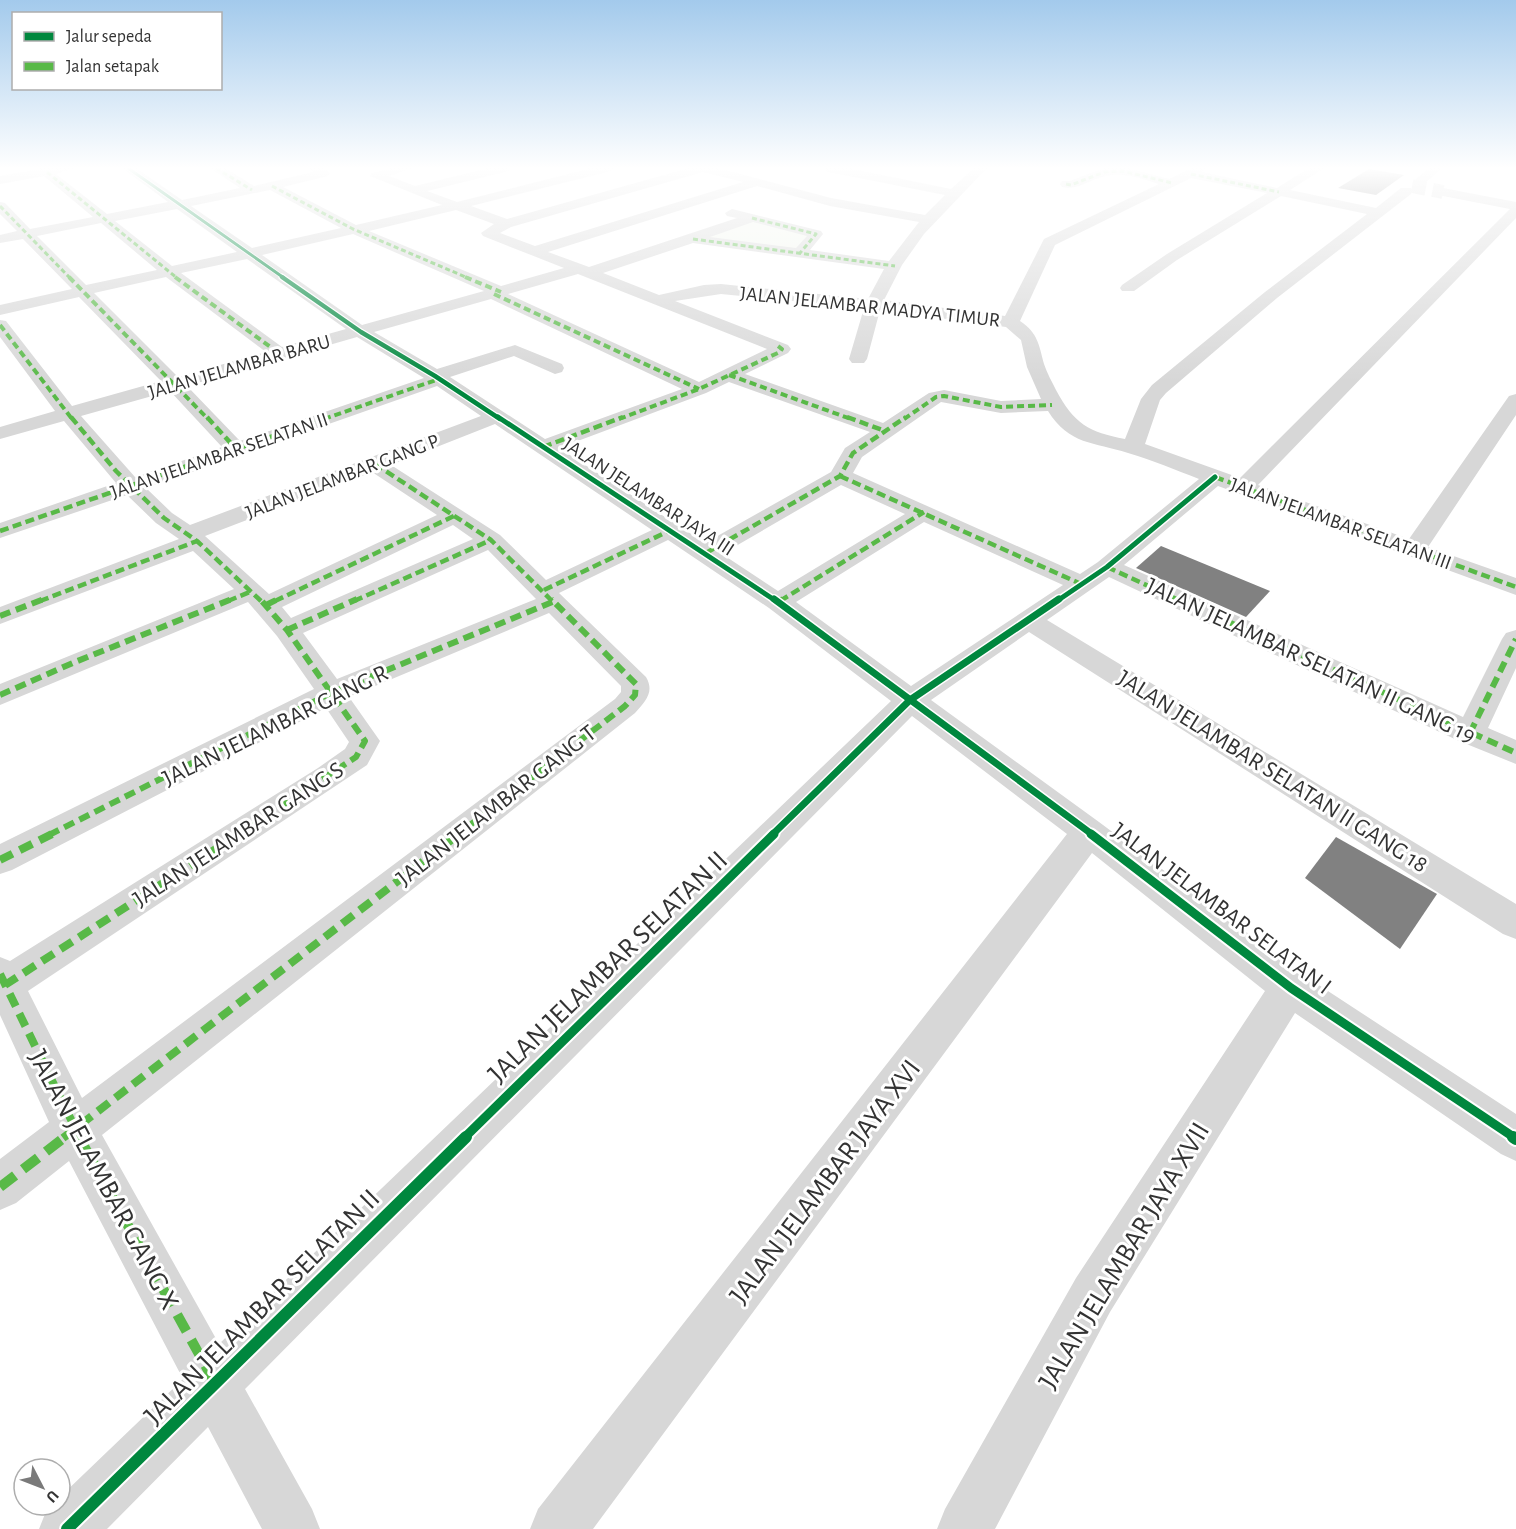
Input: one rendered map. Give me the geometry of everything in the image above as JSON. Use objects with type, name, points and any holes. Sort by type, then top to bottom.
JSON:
[{"type":"street","points":[[33,239],[176,384],[237,450]]},
{"type":"street","points":[[128,239],[280,354]]},
{"type":"street","name":"JALAN JELAMBAR JAYA III","points":[[229,239],[361,332],[437,377],[706,553],[778,602],[910,700]]},
{"type":"street","points":[[0,310],[305,239]]},
{"type":"street","points":[[376,239],[497,293],[699,389]]},
{"type":"street","points":[[506,239],[778,345],[782,349],[780,352],[699,389],[543,447]]},
{"type":"street","points":[[535,251],[573,239]]},
{"type":"street","name":"JALAN JELAMBAR BARU","points":[[0,433],[692,239]]},
{"type":"street","points":[[696,239],[894,266]]},
{"type":"street","points":[[800,253],[811,239]]},
{"type":"street","points":[[858,359],[873,304],[894,266],[914,239]]},
{"type":"street","points":[[1011,322],[1049,242],[1055,239]]},
{"type":"street","points":[[1128,288],[1201,239]]},
{"type":"street","points":[[1133,447],[1151,399],[1159,389],[1342,239]]},
{"type":"street","name":"JALAN JELAMBAR SELATAN II","points":[[67,1529],[910,700],[1230,482],[1483,239]]},
{"type":"street","name":"JALAN JELAMBAR MADYA TIMUR","points":[[658,300],[714,289],[873,304],[1011,322],[1028,335],[1032,343],[1035,363],[1052,405],[1061,419],[1074,430],[1092,438],[1133,447]]},
{"type":"street","name":"JALAN JELAMBAR GANG S","points":[[0,325],[116,471],[164,518],[193,538],[259,598],[287,630],[365,741],[356,757],[3,979]]},
{"type":"street","name":"JALAN JELAMBAR SELATAN II","points":[[0,531],[237,450],[515,350],[555,368]]},
{"type":"street","points":[[729,375],[885,431]]},
{"type":"street","points":[[706,553],[840,476],[853,453],[940,396],[1001,407],[1052,405]]},
{"type":"street","points":[[1415,548],[1516,400]]},
{"type":"street","name":"JALAN JELAMBAR GANG P","points":[[0,616],[496,417]]},
{"type":"street","name":"JALAN JELAMBAR SELATAN III","points":[[1133,447],[1415,548],[1516,587]]},
{"type":"street","name":"JALAN JELAMBAR GANG T","points":[[75,1129],[625,706],[634,695],[636,684],[491,540],[375,464]]},
{"type":"street","name":"JALAN JELAMBAR SELATAN II GANG 19","points":[[840,476],[924,512],[1094,575],[1516,753]]},
{"type":"street","points":[[778,602],[924,512]]},
{"type":"street","points":[[0,695],[75,662],[259,598],[454,516]]},
{"type":"street","name":"JALAN JELAMBAR GANG R","points":[[0,860],[331,693],[549,596],[671,530]]},
{"type":"street","points":[[287,630],[491,540]]},
{"type":"street","name":"JALAN JELAMBAR SELATAN II GANG 18","points":[[1029,620],[1516,923]]},
{"type":"street","points":[[1470,733],[1515,646]]},
{"type":"street","name":"JALAN JELAMBAR SELATAN I","points":[[910,700],[1087,831],[1291,988],[1516,1139]]},
{"type":"street","name":"JALAN JELAMBAR JAYA XVI","points":[[558,1529],[1067,862],[1087,831]]},
{"type":"street","name":"JALAN JELAMBAR GANG X","points":[[3,979],[75,1129],[215,1383],[292,1529]]},
{"type":"street","name":"JALAN JELAMBAR JAYA XVII","points":[[964,1529],[1093,1295],[1274,1011],[1291,988]]},
{"type":"street","points":[[0,1187],[75,1129]]},
{"type":"shaded area","points":[[704,239],[810,239],[795,252]]},
{"type":"building","points":[[1161,546],[1270,591],[1246,617],[1136,568]]},
{"type":"building","points":[[1336,837],[1437,894],[1400,949],[1305,878]]},
{"type":"marked path","points":[[33,239],[237,450]]},
{"type":"marked path","points":[[129,239],[280,354]]},
{"type":"marked path","points":[[377,239],[501,292]]},
{"type":"marked path","points":[[696,239],[895,266]]},
{"type":"marked path","points":[[800,253],[811,239]]},
{"type":"marked path","points":[[494,294],[699,389]]},
{"type":"marked path","points":[[0,325],[65,410],[116,471],[164,518],[197,541],[266,605],[287,630],[365,741],[356,757],[329,776],[5,985]]},
{"type":"marked path","points":[[543,447],[699,389],[780,352],[782,349],[778,346]]},
{"type":"marked path","points":[[729,375],[885,431]]},
{"type":"marked path","points":[[0,531],[439,379]]},
{"type":"marked path","points":[[706,553],[840,476],[853,453],[936,397],[944,396],[1001,407],[1052,405]]},
{"type":"marked path","points":[[0,1187],[625,706],[635,695],[636,684],[491,540],[375,464]]},
{"type":"marked path","points":[[840,476],[1081,584]]},
{"type":"marked path","points":[[1215,477],[1516,587]]},
{"type":"marked path","points":[[778,602],[924,512]]},
{"type":"marked path","points":[[266,605],[454,516]]},
{"type":"marked path","points":[[544,590],[671,530]]},
{"type":"marked path","points":[[287,630],[491,540]]},
{"type":"marked path","points":[[0,616],[197,541]]},
{"type":"marked path","points":[[1107,567],[1516,753]]},
{"type":"marked path","points":[[0,695],[75,662],[252,591]]},
{"type":"marked path","points":[[0,860],[331,693],[555,601]]},
{"type":"marked path","points":[[1470,733],[1516,639]]},
{"type":"marked path","points":[[0,974],[75,1129],[215,1383]]},
{"type":"cycle path","points":[[229,239],[361,332],[435,376],[778,602],[1087,831],[1291,988],[1516,1139]]},
{"type":"cycle path","points":[[67,1529],[910,700],[1107,567],[1215,477]]}]
